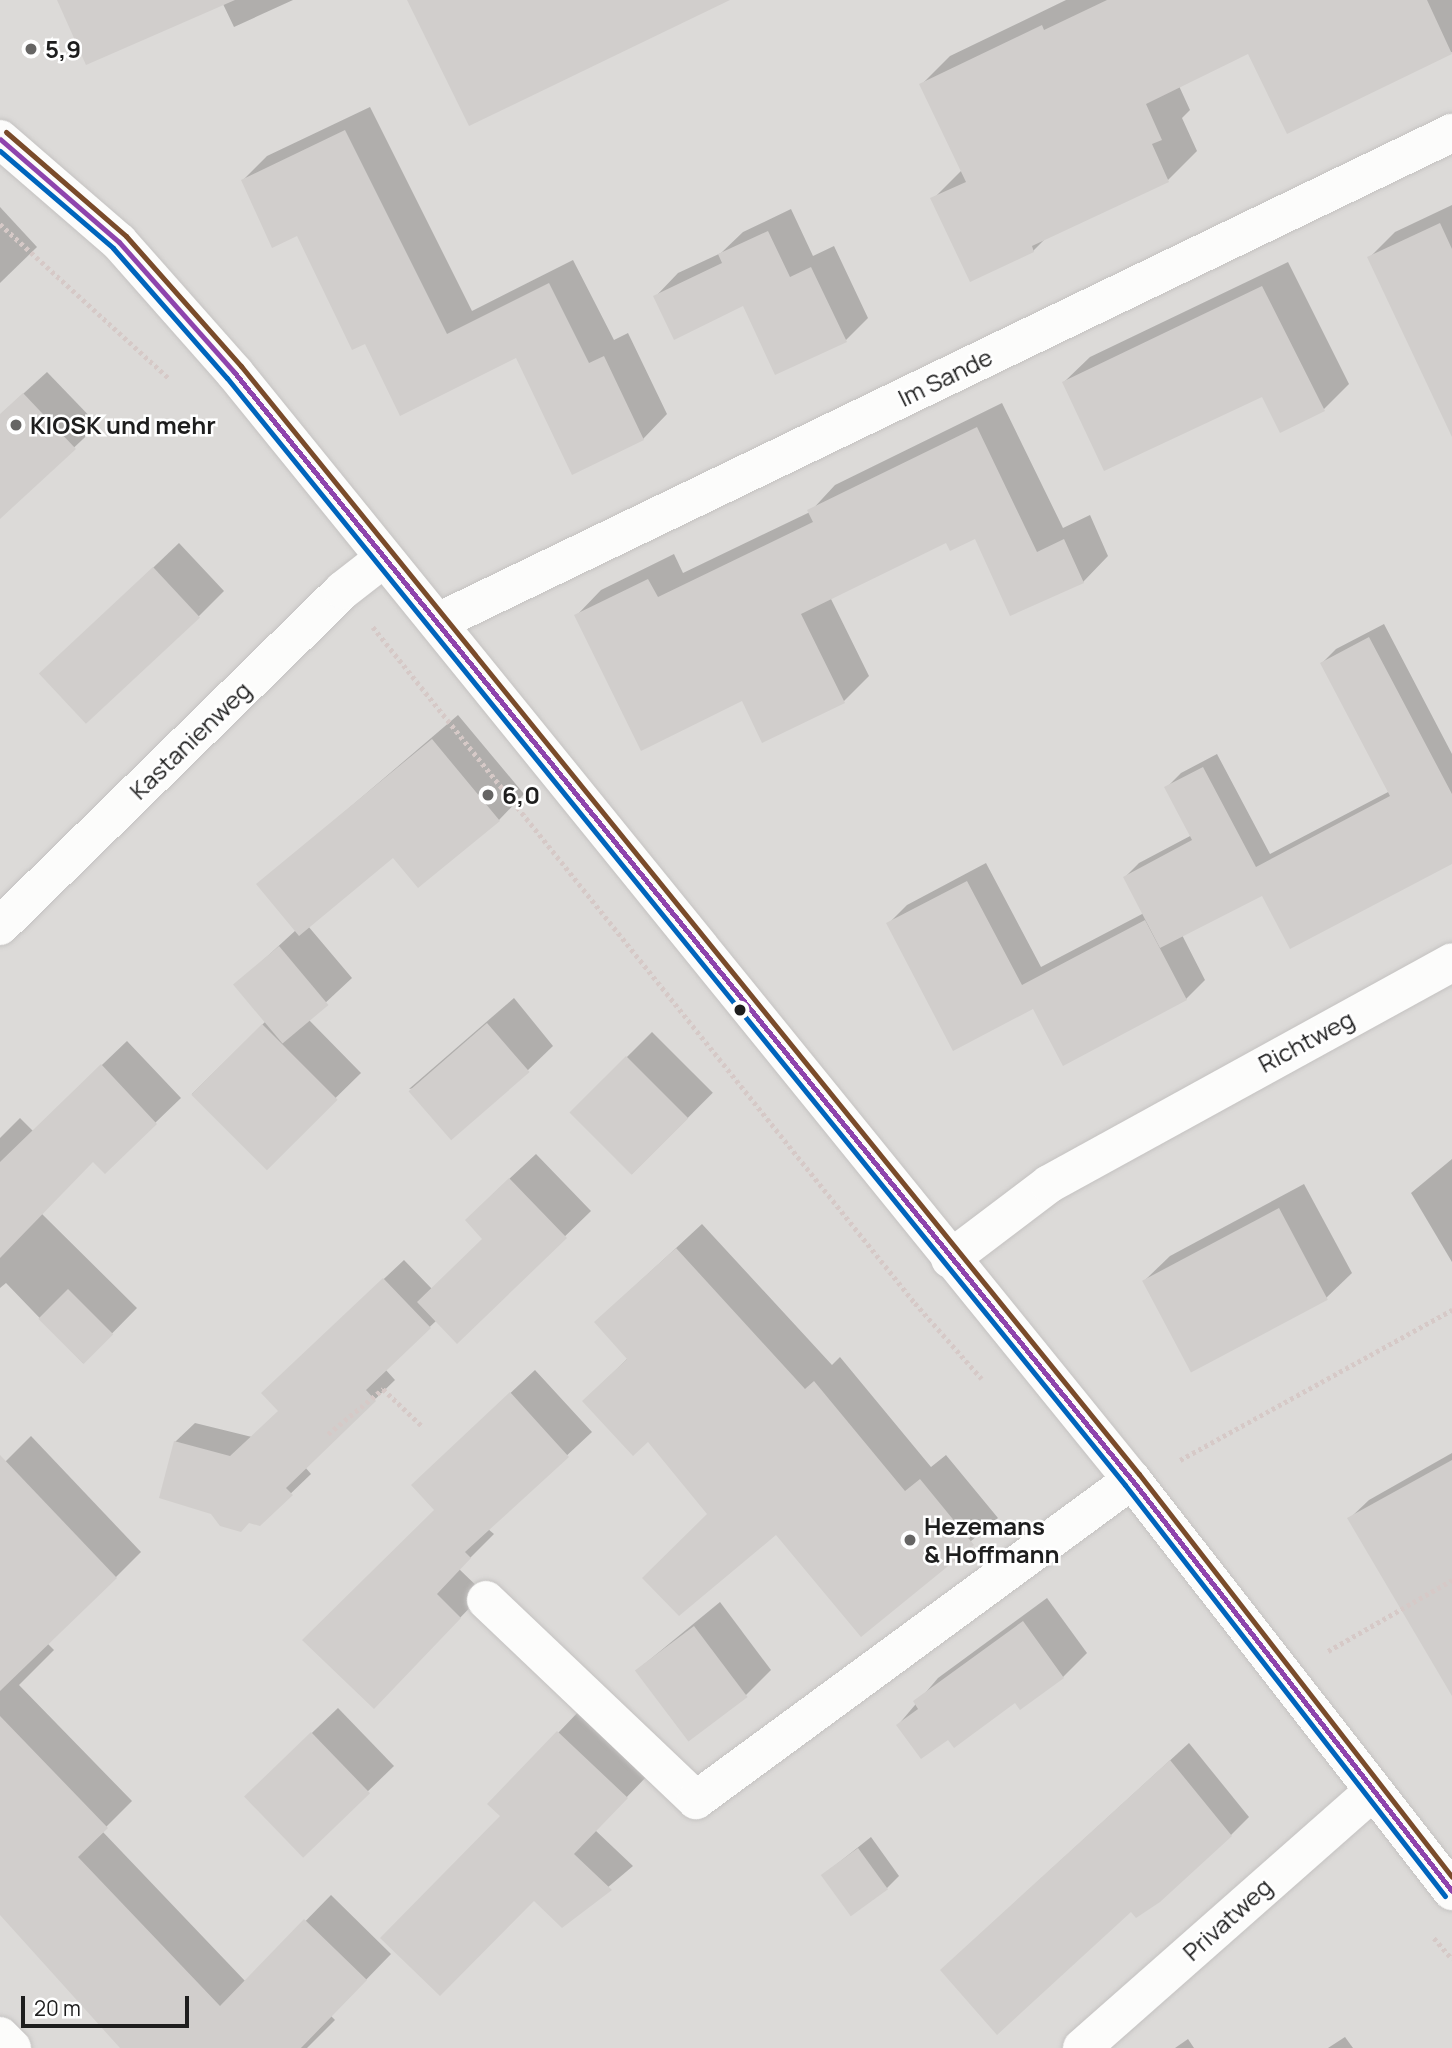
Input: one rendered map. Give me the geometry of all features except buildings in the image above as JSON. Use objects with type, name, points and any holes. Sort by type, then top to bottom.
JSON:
[{"type":"street","name":"Im Sande","points":[[438,622],[1452,133]]},
{"type":"street","points":[[0,139],[119,243],[234,372],[1135,1484],[1452,1891]]},
{"type":"street","name":"Kastanienweg","points":[[0,926],[343,590],[383,559]]},
{"type":"street","name":"Richtweg","points":[[950,1259],[1049,1184],[1452,962]]},
{"type":"street","points":[[486,1600],[696,1800],[1135,1484]]},
{"type":"street","name":"Privatweg","points":[[1082,2048],[1374,1791]]},
{"type":"street","points":[[0,2036],[12,2048]]},
{"type":"path","points":[[0,224],[177,385]]},
{"type":"path","points":[[343,590],[907,1292],[988,1385]]},
{"type":"path","points":[[1135,1484],[1452,1310]]},
{"type":"path","points":[[328,1434],[383,1389],[423,1427]]},
{"type":"path","points":[[1288,1679],[1321,1655],[1452,1580]]},
{"type":"path","points":[[1426,1927],[1452,1959]]},
{"type":"shaded area","points":[[0,0],[1452,0],[1452,2048],[0,2048]]},
{"type":"transit line","points":[[6,132],[126,236],[241,366],[1139,1474],[1452,1877]]},
{"type":"transit line","points":[[0,139],[119,242],[234,372],[1132,1480],[1452,1891]]},
{"type":"transit line","points":[[0,151],[113,248],[227,378],[1125,1485],[1445,1896]]},
{"type":"place","name":"5,9","points":[[31,49]]},
{"type":"place","name":"KIOSK und mehr","points":[[16,425]]},
{"type":"place","name":"6,0","points":[[488,795]]},
{"type":"place","name":"Hezemans & Hoffmann","points":[[910,1540]]}]
